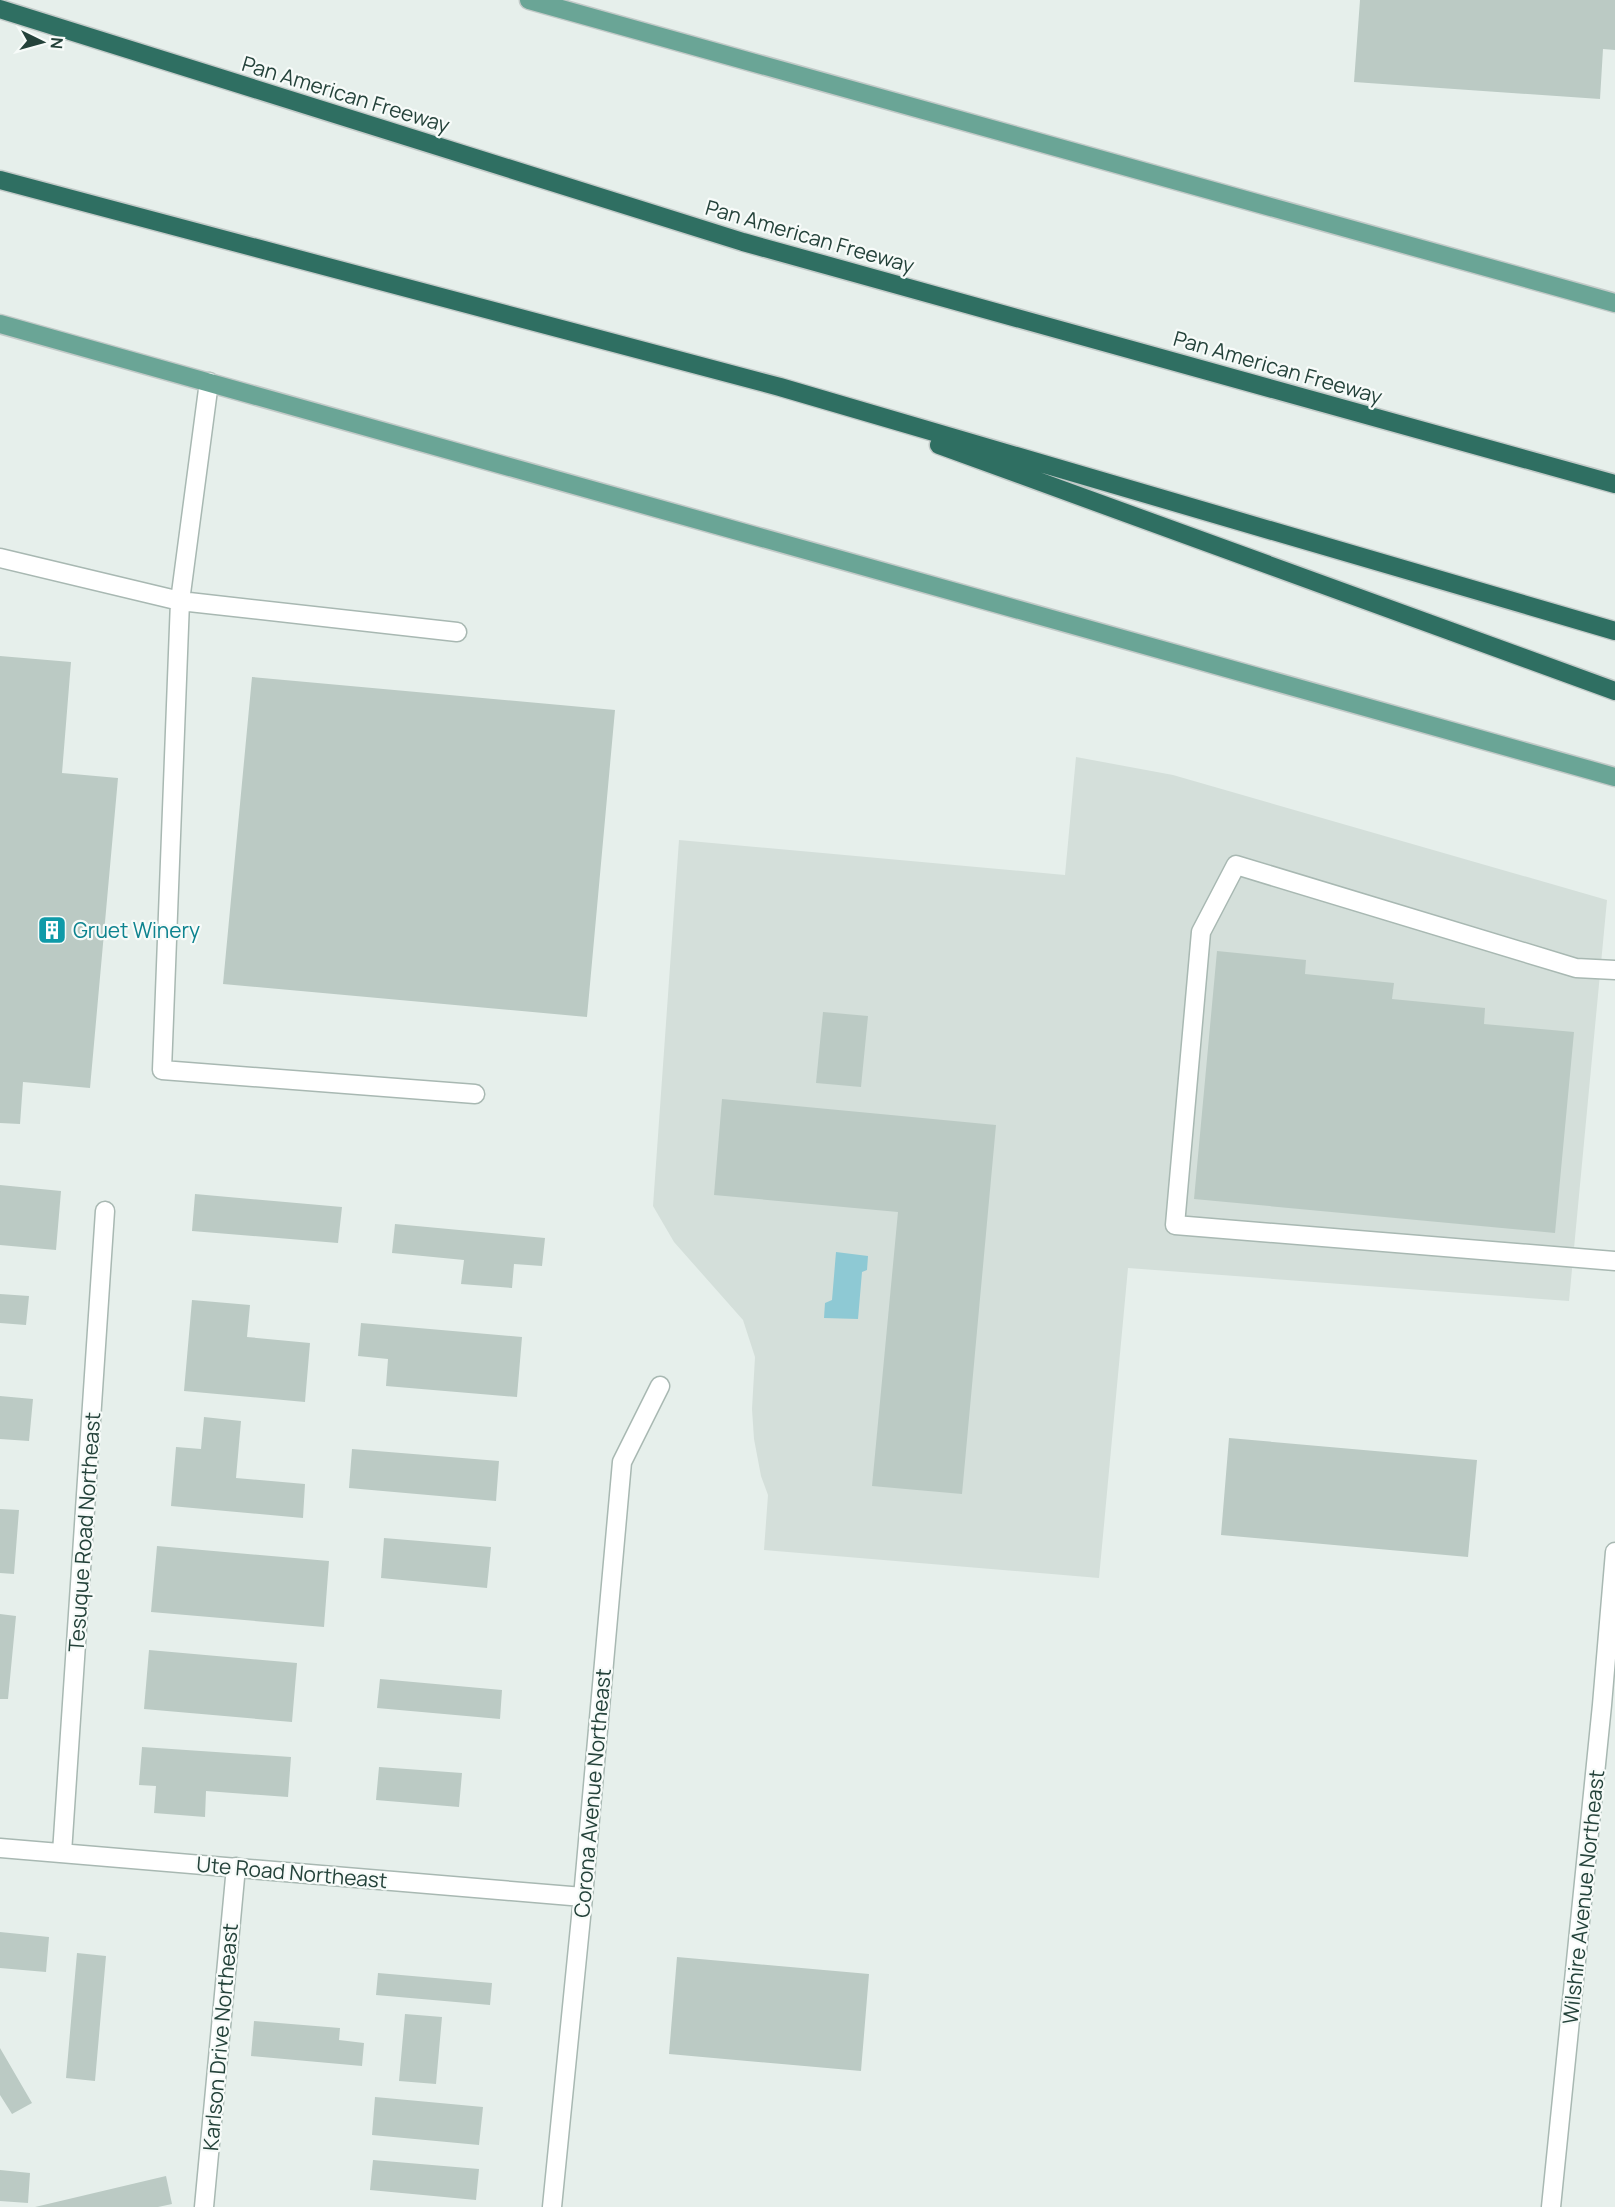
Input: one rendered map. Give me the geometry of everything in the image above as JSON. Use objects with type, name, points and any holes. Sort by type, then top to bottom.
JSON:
[{"type":"highway","name":"Pan American Freeway","points":[[0,9],[742,242],[1615,484]]},
{"type":"highway","points":[[0,180],[780,387],[1615,631]]},
{"type":"highway","points":[[780,387],[1615,691]]},
{"type":"main road","points":[[529,0],[1615,303]]},
{"type":"main road","points":[[0,324],[1615,777]]},
{"type":"street","points":[[208,382],[180,601],[162,1070],[475,1094]]},
{"type":"street","points":[[0,558],[180,601],[456,632]]},
{"type":"street","points":[[1615,970],[1576,968],[1236,865],[1201,932],[1175,1225],[1615,1261]]},
{"type":"street","name":"Tesuque Road Northeast","points":[[62,1853],[105,1211]]},
{"type":"street","name":"Corona Avenue Northeast","points":[[552,2207],[583,1897],[622,1462],[660,1386]]},
{"type":"street","name":"Wilshire Avenue Northeast","points":[[1551,2207],[1602,1705],[1615,1551]]},
{"type":"street","name":"Ute Road Northeast","points":[[0,1848],[583,1897]]},
{"type":"street","name":"Karlson Drive Northeast","points":[[204,2207],[236,1867]]},
{"type":"shaded area","points":[[1076,757],[1173,775],[1607,900],[1569,1301],[1128,1268],[1099,1578],[764,1550],[768,1495],[761,1476],[754,1439],[752,1409],[755,1357],[743,1320],[674,1242],[653,1206],[679,840],[1065,875]]},
{"type":"water","points":[[836,1252],[868,1256],[867,1270],[862,1272],[858,1319],[824,1318],[825,1303],[832,1300]]},
{"type":"building","points":[[1360,0],[1615,0],[1615,50],[1603,49],[1600,99],[1354,82]]},
{"type":"building","name":"Gruet Winery","points":[[0,656],[71,662],[62,773],[118,778],[90,1088],[23,1082],[20,1124],[0,1123]]},
{"type":"building","points":[[252,677],[615,710],[587,1017],[223,984]]},
{"type":"building","points":[[1217,951],[1306,960],[1305,974],[1394,983],[1392,999],[1485,1008],[1484,1024],[1574,1032],[1555,1233],[1194,1199]]},
{"type":"building","points":[[823,1012],[868,1016],[861,1087],[816,1083]]},
{"type":"building","points":[[722,1099],[996,1125],[962,1494],[872,1486],[898,1212],[714,1195]]},
{"type":"building","points":[[0,1185],[61,1191],[56,1250],[0,1245]]},
{"type":"building","points":[[195,1194],[342,1207],[338,1243],[192,1231]]},
{"type":"building","points":[[395,1224],[545,1238],[542,1266],[514,1264],[512,1288],[461,1284],[464,1260],[392,1253]]},
{"type":"building","points":[[0,1294],[29,1296],[26,1325],[0,1323]]},
{"type":"building","points":[[192,1300],[250,1305],[247,1337],[310,1343],[305,1402],[184,1391]]},
{"type":"building","points":[[361,1323],[522,1337],[517,1397],[386,1386],[388,1359],[358,1356]]},
{"type":"building","points":[[0,1396],[33,1399],[29,1441],[0,1439]]},
{"type":"building","points":[[204,1417],[241,1421],[236,1478],[305,1484],[303,1518],[171,1506],[176,1447],[201,1449]]},
{"type":"building","points":[[1229,1438],[1477,1460],[1468,1557],[1221,1535]]},
{"type":"building","points":[[352,1449],[499,1461],[496,1501],[349,1488]]},
{"type":"building","points":[[0,1509],[19,1510],[14,1574],[0,1573]]},
{"type":"building","points":[[384,1538],[491,1547],[487,1588],[381,1578]]},
{"type":"building","points":[[157,1546],[329,1561],[324,1627],[151,1612]]},
{"type":"building","points":[[0,1614],[16,1616],[8,1699],[0,1699]]},
{"type":"building","points":[[149,1650],[297,1663],[292,1722],[144,1709]]},
{"type":"building","points":[[380,1679],[502,1690],[500,1719],[377,1708]]},
{"type":"building","points":[[142,1747],[291,1757],[288,1797],[206,1791],[205,1817],[154,1813],[156,1786],[139,1785]]},
{"type":"building","points":[[379,1767],[462,1773],[459,1807],[376,1800]]},
{"type":"building","points":[[0,1932],[49,1937],[46,1972],[0,1968]]},
{"type":"building","points":[[77,1953],[106,1956],[95,2081],[66,2078]]},
{"type":"building","points":[[677,1957],[869,1974],[861,2071],[669,2054]]},
{"type":"building","points":[[378,1973],[492,1983],[490,2005],[376,1995]]},
{"type":"building","points":[[405,2014],[442,2017],[436,2084],[399,2081]]},
{"type":"building","points":[[254,2021],[340,2028],[339,2040],[364,2043],[362,2066],[251,2056]]},
{"type":"building","points":[[0,2048],[32,2103],[12,2114],[0,2095]]},
{"type":"building","points":[[375,2097],[483,2107],[479,2145],[372,2135]]},
{"type":"building","points":[[373,2160],[479,2169],[476,2200],[370,2190]]},
{"type":"building","points":[[0,2170],[30,2173],[28,2203],[0,2201]]},
{"type":"building","points":[[166,2176],[172,2204],[158,2207],[35,2207]]},
{"type":"place","name":"Gruet Winery","points":[[52,930]]}]
